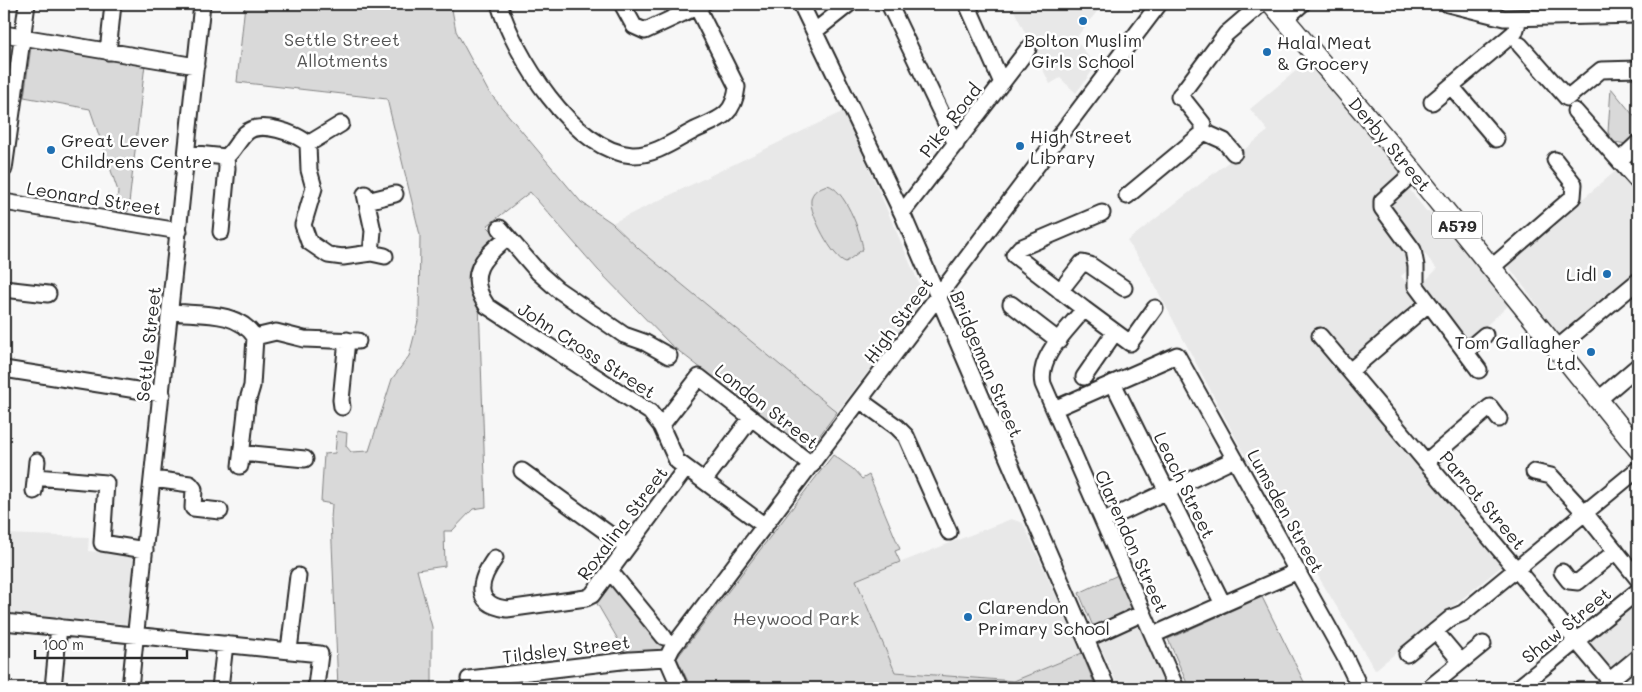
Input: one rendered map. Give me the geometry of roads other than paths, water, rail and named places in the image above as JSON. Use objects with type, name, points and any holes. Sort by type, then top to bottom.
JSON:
[{"type":"main road","name":"Derby Street","points":[[1272,4],[1414,172],[1638,449]]},
{"type":"street","points":[[4,169],[8,118],[23,38],[27,4]]},
{"type":"street","points":[[108,52],[113,4]]},
{"type":"street","name":"Settle Street","points":[[130,688],[202,4]]},
{"type":"street","points":[[499,4],[510,36],[556,104],[576,126],[599,144],[634,155],[651,153],[727,114],[736,101],[737,87],[700,5],[645,31],[634,26],[622,4]]},
{"type":"street","name":"Bridgeman Street","points":[[800,4],[815,31],[902,213],[1107,688]]},
{"type":"street","points":[[815,31],[848,4]]},
{"type":"street","points":[[889,4],[956,144]]},
{"type":"street","points":[[967,4],[1002,83]]},
{"type":"street","name":"High Street","points":[[667,658],[672,648],[1159,4]]},
{"type":"street","points":[[1204,132],[1203,124],[1180,96],[1231,30],[1261,4]]},
{"type":"street","points":[[1285,19],[1302,4]]},
{"type":"street","points":[[1448,4],[1483,8],[1495,17],[1519,19],[1607,10],[1638,15]]},
{"type":"street","points":[[1432,102],[1515,32],[1519,19]]},
{"type":"street","points":[[4,34],[196,66]]},
{"type":"street","points":[[1520,45],[1638,182]]},
{"type":"street","name":"Pike Road","points":[[902,213],[1028,49]]},
{"type":"street","points":[[1571,104],[1600,70],[1638,69]]},
{"type":"street","points":[[1451,86],[1496,140]]},
{"type":"street","points":[[308,144],[340,124]]},
{"type":"street","points":[[221,232],[227,168],[226,157],[246,132],[258,128],[294,133],[308,144],[309,170],[314,188],[303,225],[307,238],[317,249],[328,254],[343,257],[378,255],[366,198],[395,194]]},
{"type":"street","points":[[1204,132],[1224,141],[1234,153]]},
{"type":"street","points":[[1127,196],[1149,186],[1204,132]]},
{"type":"street","points":[[1620,160],[1638,143]]},
{"type":"street","points":[[187,153],[226,157]]},
{"type":"street","points":[[1491,268],[1573,197],[1575,193],[1572,179],[1556,160]]},
{"type":"street","points":[[1414,172],[1381,204],[1413,250],[1416,266],[1416,286],[1479,370]]},
{"type":"street","name":"Leonard Street","points":[[4,202],[179,231]]},
{"type":"street","points":[[1102,213],[1020,248],[1014,255],[1130,343],[1155,308]]},
{"type":"street","name":"John Cross Street","points":[[669,356],[640,340],[618,331],[558,289],[539,272],[504,233],[480,265],[477,276],[478,288],[487,306],[650,412],[661,426],[674,457],[686,468],[765,526]]},
{"type":"street","points":[[294,246],[307,238]]},
{"type":"street","points":[[1060,291],[1082,263],[1090,264],[1124,290]]},
{"type":"street","points":[[1556,349],[1638,282]]},
{"type":"street","points":[[4,289],[48,294]]},
{"type":"street","points":[[1011,304],[1020,319],[1059,341]]},
{"type":"street","points":[[1350,371],[1428,304]]},
{"type":"street","name":"Clarendon Street","points":[[1084,309],[1047,357],[1041,375],[1054,409],[1176,688]]},
{"type":"street","points":[[170,312],[232,317],[244,323],[255,337],[252,386],[247,404],[241,460],[296,455]]},
{"type":"street","points":[[255,337],[276,332],[304,339],[353,340],[338,389],[342,407]]},
{"type":"street","points":[[1090,374],[1115,332]]},
{"type":"street","points":[[1465,352],[1485,335]]},
{"type":"street","name":"Parrot Street","points":[[1320,336],[1613,684]]},
{"type":"street","name":"Lumsden Street","points":[[1113,383],[1177,355],[1346,659],[1358,688]]},
{"type":"street","points":[[1598,400],[1638,366]]},
{"type":"street","points":[[4,369],[162,394]]},
{"type":"street","name":"London Street","points":[[661,426],[698,377],[812,465]]},
{"type":"street","points":[[1054,409],[1113,383]]},
{"type":"street","name":"Leach Street","points":[[1113,383],[1223,604]]},
{"type":"street","points":[[860,401],[897,427],[906,436],[949,532]]},
{"type":"street","points":[[1427,461],[1490,407],[1499,419]]},
{"type":"street","points":[[704,481],[750,418]]},
{"type":"street","points":[[1104,521],[1235,459]]},
{"type":"street","points":[[38,461],[35,484],[106,483],[101,540],[104,544],[145,550]]},
{"type":"street","name":"Roxalina Street","points":[[495,558],[482,579],[481,589],[490,604],[502,608],[586,598],[592,595],[686,468]]},
{"type":"street","points":[[1407,654],[1451,618],[1463,613],[1638,468]]},
{"type":"street","points":[[522,471],[627,547]]},
{"type":"street","points":[[1534,472],[1551,476],[1585,513],[1638,579]]},
{"type":"street","points":[[153,479],[190,484],[194,489],[193,508],[220,511]]},
{"type":"street","points":[[1562,572],[1569,581],[1578,582],[1616,551]]},
{"type":"street","points":[[610,571],[648,629],[664,638]]},
{"type":"street","points":[[1153,635],[1298,571]]},
{"type":"street","points":[[289,650],[298,576]]},
{"type":"street","name":"Shaw Street","points":[[1518,688],[1638,591]]},
{"type":"street","points":[[1086,639],[1143,613]]},
{"type":"street","points":[[4,622],[320,654],[316,686]]},
{"type":"street","points":[[53,688],[59,627]]},
{"type":"street","points":[[1435,630],[1461,662]]},
{"type":"street","points":[[220,688],[225,644]]},
{"type":"street","points":[[1429,688],[1483,644]]},
{"type":"street","points":[[1613,684],[1638,657]]},
{"type":"street","points":[[667,658],[680,688]]},
{"type":"street","name":"Tildsley Street","points":[[469,679],[630,660],[667,658]]},
{"type":"place","name":"Bolton Muslim Girls School","points":[[1083,21]]},
{"type":"place","name":"Halal Meat & Grocery","points":[[1267,52]]},
{"type":"place","name":"High Street Library","points":[[1020,146]]},
{"type":"place","name":"Great Lever Childrens Centre","points":[[51,150]]},
{"type":"place","name":"Lidl","points":[[1607,274]]},
{"type":"place","name":"Tom Gallagher Ltd.","points":[[1591,352]]},
{"type":"place","name":"Clarendon Primary School","points":[[968,617]]},
{"type":"park label","name":"Settle Street Allotments","points":[[342,49]]},
{"type":"park label","name":"Heywood Park","points":[[796,618]]}]
